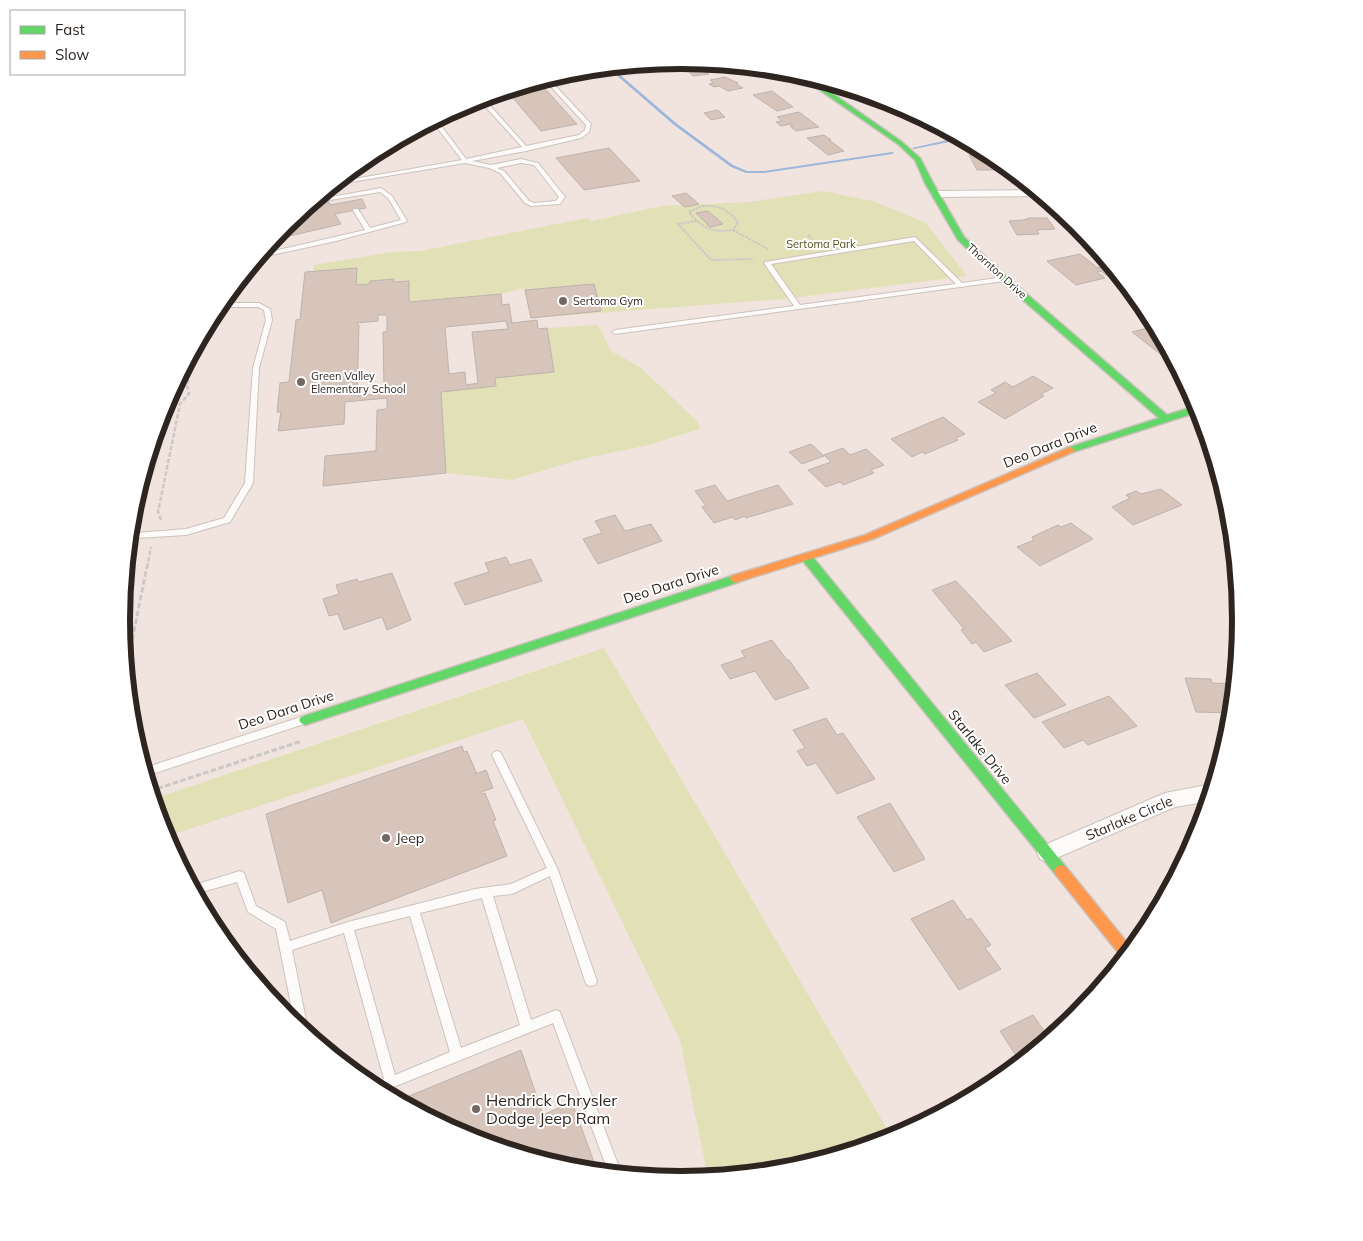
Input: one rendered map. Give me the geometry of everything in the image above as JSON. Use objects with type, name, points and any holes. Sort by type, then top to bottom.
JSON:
[{"type":"street","name":"Thornton Drive","points":[[818,86],[918,159],[961,238],[1004,279],[1166,419]]},
{"type":"street","points":[[936,194],[1029,193]]},
{"type":"street","name":"Deo Dara Drive","points":[[305,720],[699,590],[806,558],[877,534],[1073,449],[1192,411]]},
{"type":"street","name":"Starlake Drive","points":[[806,558],[1124,950]]},
{"type":"street","name":"Starlake Circle","points":[[1047,853],[1172,799],[1205,793]]},
{"type":"lane","points":[[348,182],[526,149],[571,140],[581,136],[587,131],[588,125],[551,85]]},
{"type":"lane","points":[[486,105],[526,149]]},
{"type":"lane","points":[[438,126],[464,161],[491,167],[502,172],[527,202],[533,205],[558,202],[562,197],[536,164],[521,161],[491,167]]},
{"type":"lane","points":[[270,254],[404,221],[390,197],[381,190],[350,198],[324,201]]},
{"type":"lane","points":[[356,210],[368,230]]},
{"type":"lane","points":[[798,307],[767,263],[915,239],[961,285]]},
{"type":"lane","points":[[615,332],[1004,279]]},
{"type":"lane","points":[[136,536],[186,532],[227,520],[249,483],[256,368],[269,320],[267,309],[259,305],[230,305]]},
{"type":"lane","name":"Deo Dara Drive","points":[[151,770],[305,720]]},
{"type":"lane","points":[[497,755],[553,870],[591,981]]},
{"type":"lane","points":[[286,947],[348,927],[414,910],[486,892],[512,889],[553,870]]},
{"type":"lane","points":[[200,888],[240,876],[252,909],[281,926],[300,1019]]},
{"type":"lane","points":[[486,892],[528,1027]]},
{"type":"lane","points":[[414,910],[457,1056]]},
{"type":"lane","points":[[348,927],[391,1082]]},
{"type":"lane","points":[[384,1085],[556,1016],[614,1168]]},
{"type":"path","points":[[733,230],[738,223],[735,216],[726,209],[711,205],[696,207],[689,212],[702,228],[712,231],[733,230],[774,253],[782,261]]},
{"type":"path","points":[[696,221],[677,224],[711,260],[755,259],[767,263]]},
{"type":"path","points":[[131,646],[148,556],[162,520],[158,512],[180,404],[189,394],[187,385],[191,369]]},
{"type":"green space","name":"Sertoma Park","points":[[822,191],[873,201],[926,223],[967,276],[784,299],[531,318],[524,288],[501,294],[409,302],[409,281],[393,282],[393,279],[370,281],[370,284],[356,285],[356,268],[314,272],[314,265],[392,252],[420,251],[587,218],[591,221],[662,206],[749,202]]},
{"type":"green space","points":[[598,325],[611,351],[640,367],[698,422],[700,429],[648,445],[578,460],[512,480],[446,473],[441,392],[496,386],[495,378],[554,372],[547,328]]},
{"type":"green space","points":[[604,648],[889,1132],[859,1143],[789,1162],[754,1168],[707,1171],[680,1040],[523,719],[173,834],[159,797]]},
{"type":"building","points":[[686,69],[705,70],[709,74],[693,76]]},
{"type":"building","points":[[725,77],[738,83],[736,84],[743,88],[728,91],[719,86],[714,87],[709,84],[714,83],[710,80]]},
{"type":"building","points":[[543,87],[577,124],[541,131],[511,96]]},
{"type":"building","points":[[772,91],[793,107],[777,111],[753,95]]},
{"type":"building","points":[[718,110],[725,117],[711,120],[704,113]]},
{"type":"building","points":[[799,112],[819,127],[796,131],[790,126],[793,126],[791,124],[781,126],[776,122],[782,121],[777,117]]},
{"type":"building","points":[[824,135],[844,151],[828,155],[807,138]]},
{"type":"building","points":[[609,148],[640,181],[584,190],[556,158]]},
{"type":"building","points":[[969,155],[976,155],[999,170],[977,170]]},
{"type":"building","points":[[686,193],[699,204],[685,207],[672,196]]},
{"type":"building","points":[[362,199],[366,208],[335,214],[341,224],[285,237],[321,204],[329,202],[330,205]]},
{"type":"building","points":[[708,211],[723,224],[710,227],[696,213]]},
{"type":"building","points":[[1047,218],[1055,229],[1037,230],[1039,234],[1017,235],[1009,221]]},
{"type":"building","points":[[1080,254],[1098,268],[1104,267],[1110,274],[1106,275],[1101,271],[1097,272],[1105,278],[1076,285],[1047,261]]},
{"type":"building","name":"Green Valley Elementary School","points":[[357,268],[356,285],[370,284],[370,281],[394,279],[393,282],[409,281],[409,302],[501,294],[502,305],[509,304],[512,323],[537,320],[538,329],[547,328],[554,372],[495,378],[496,386],[441,392],[446,473],[323,486],[325,456],[376,451],[377,410],[387,409],[387,398],[345,402],[344,424],[278,431],[281,412],[277,412],[280,383],[289,382],[296,320],[300,319],[305,272]],"holes":[[[378,315],[387,315],[387,332],[383,332],[384,390],[387,390],[387,393],[357,396],[359,325],[356,323],[378,321]],[[506,321],[508,329],[472,332],[478,383],[466,385],[465,372],[449,374],[445,327]]]},
{"type":"building","name":"Sertoma Gym","points":[[594,284],[601,311],[531,318],[525,290]]},
{"type":"building","points":[[1148,328],[1167,359],[1132,332]]},
{"type":"building","points":[[1033,376],[1053,388],[1041,394],[1044,396],[1005,419],[978,402],[996,393],[991,390],[1005,382],[1013,387]]},
{"type":"building","points":[[943,417],[965,434],[956,438],[958,440],[925,454],[922,452],[912,457],[891,439]]},
{"type":"building","points":[[811,444],[824,456],[802,464],[789,452]]},
{"type":"building","points":[[843,448],[850,455],[866,449],[884,465],[871,470],[874,473],[843,485],[840,482],[826,487],[808,470],[831,462],[824,455]]},
{"type":"building","points":[[715,485],[727,501],[778,485],[793,504],[746,518],[745,516],[735,520],[733,517],[714,523],[702,507],[706,506],[695,491]]},
{"type":"building","points":[[1161,489],[1182,505],[1133,525],[1112,507],[1130,498],[1126,495],[1136,491],[1141,494]]},
{"type":"building","points":[[615,515],[625,531],[651,524],[662,541],[598,564],[583,539],[602,533],[595,521]]},
{"type":"building","points":[[1071,523],[1093,539],[1040,566],[1017,547],[1034,540],[1032,537],[1058,525],[1061,527]]},
{"type":"building","points":[[506,557],[510,565],[531,559],[542,581],[465,605],[454,583],[489,572],[485,563]]},
{"type":"building","points":[[392,573],[411,620],[387,630],[382,617],[344,630],[338,614],[329,616],[323,599],[339,594],[336,585],[357,579],[359,582]]},
{"type":"building","points":[[956,581],[1012,641],[984,652],[976,642],[972,644],[961,630],[964,629],[932,590]]},
{"type":"building","points":[[772,640],[809,688],[775,700],[755,671],[730,679],[721,665],[745,657],[741,651]]},
{"type":"building","points":[[1037,673],[1066,705],[1034,718],[1005,685]]},
{"type":"building","points":[[1185,678],[1211,679],[1212,683],[1230,684],[1226,713],[1196,712]]},
{"type":"building","points":[[1109,696],[1137,726],[1088,745],[1083,740],[1064,748],[1042,722]]},
{"type":"building","points":[[826,718],[837,735],[843,733],[875,779],[837,794],[816,763],[807,766],[797,751],[805,748],[793,730]]},
{"type":"building","name":"Jeep","points":[[462,746],[464,752],[467,751],[476,772],[475,774],[486,770],[493,788],[481,792],[482,794],[485,793],[496,820],[493,821],[507,856],[331,923],[322,890],[288,903],[266,814]]},
{"type":"building","points":[[890,803],[925,859],[894,872],[857,817]]},
{"type":"building","points":[[953,900],[967,920],[971,918],[991,945],[985,948],[1001,969],[959,990],[911,919]]},
{"type":"building","points":[[1033,1015],[1046,1034],[1017,1058],[1000,1031]]},
{"type":"building","name":"Hendrick Chrysler Dodge Jeep Ram","points":[[521,1050],[543,1115],[572,1102],[595,1166],[574,1162],[504,1143],[437,1115],[405,1098]]},
{"type":"waterway","points":[[615,72],[675,124],[732,166],[746,172],[764,172],[892,153]]},
{"type":"waterway","points":[[914,148],[952,140]]},
{"type":"traffic: fast","points":[[818,86],[900,143],[918,159],[929,183],[961,238],[1004,279],[1166,419]]},
{"type":"traffic: fast","points":[[1070,450],[1192,411]]},
{"type":"traffic: fast","points":[[807,558],[1061,871]]},
{"type":"traffic: fast","points":[[305,720],[735,579]]},
{"type":"traffic: slow","points":[[735,579],[869,537],[1070,450]]},
{"type":"traffic: slow","points":[[1061,871],[1124,950]]},
{"type":"place","name":"Sertoma Gym","points":[[563,301]]},
{"type":"place","name":"Green Valley Elementary School","points":[[301,382]]},
{"type":"place","name":"Jeep","points":[[386,838]]},
{"type":"place","name":"Hendrick Chrysler Dodge Jeep Ram","points":[[476,1109]]}]
